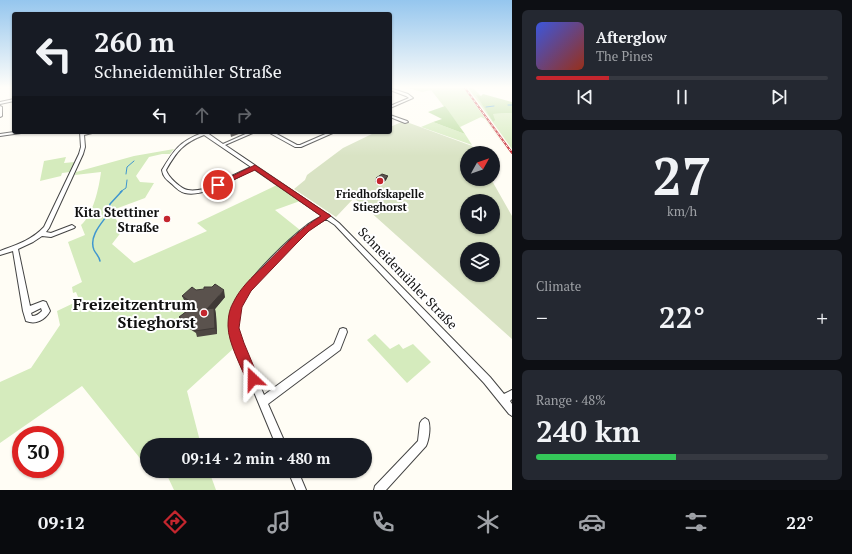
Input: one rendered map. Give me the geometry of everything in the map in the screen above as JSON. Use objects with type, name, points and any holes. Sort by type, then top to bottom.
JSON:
[{"type":"street","points":[[392,117],[406,122]]},
{"type":"street","points":[[0,135],[12,133]]},
{"type":"street","points":[[0,253],[32,241],[42,234],[77,163],[83,147],[82,134]]},
{"type":"street","points":[[201,134],[188,139],[179,147],[164,170],[165,175],[180,189],[193,192],[206,190],[255,167]]},
{"type":"street","name":"Schneidemühler Straße","points":[[205,134],[327,216],[353,240],[482,375],[508,397],[512,411]]},
{"type":"street","points":[[223,146],[249,134]]},
{"type":"street","points":[[274,134],[296,146],[301,146],[328,134]]},
{"type":"street","points":[[278,438],[235,336],[233,322],[237,305],[248,288],[306,229],[327,216]]},
{"type":"street","points":[[42,234],[51,235],[72,227]]},
{"type":"street","points":[[15,248],[27,311]]},
{"type":"street","points":[[263,402],[337,347],[343,332]]},
{"type":"street","points":[[379,490],[423,443],[425,423]]},
{"type":"street","points":[[296,478],[301,490]]},
{"type":"green space","points":[[447,111],[480,111],[512,157],[485,119],[481,117],[460,127]]},
{"type":"green space","points":[[448,111],[465,134],[433,122],[442,119],[428,112]]},
{"type":"green space","points":[[484,111],[486,111],[493,122],[493,114],[512,113],[512,149]]},
{"type":"green space","points":[[486,111],[512,111],[512,113],[493,114],[495,120],[493,122]]},
{"type":"green space","points":[[404,121],[472,146],[460,146],[460,186],[495,186],[500,194],[460,194],[460,234],[500,234],[500,195],[512,216],[512,339],[367,209],[370,208],[364,202],[360,203],[354,198],[336,217],[294,189],[305,180],[307,175],[343,148],[372,134],[392,134],[392,126]]},
{"type":"green space","points":[[433,122],[465,134],[472,145],[421,127]]},
{"type":"green space","points":[[174,149],[170,154],[149,157],[136,176],[140,182],[154,183],[145,198],[118,208],[113,213],[122,231],[112,244],[134,263],[207,231],[197,223],[277,185],[300,201],[275,210],[300,230],[287,241],[249,281],[235,300],[229,321],[230,334],[234,348],[187,391],[199,438],[140,438],[140,458],[82,386],[24,426],[12,426],[12,435],[0,443],[0,382],[31,368],[60,325],[57,311],[76,302],[75,298],[78,297],[76,292],[73,293],[72,287],[82,282],[68,242],[85,235],[81,225],[89,215],[92,208],[99,186],[101,172],[75,175],[76,172],[134,156]]},
{"type":"green space","points":[[66,157],[64,163],[75,162],[70,172],[62,173],[61,176],[40,181],[44,161]]},
{"type":"green space","points":[[375,334],[390,349],[399,344],[403,349],[413,344],[431,362],[407,383],[367,340]]},
{"type":"green space","points":[[168,478],[212,478],[216,490],[174,490]]},
{"type":"building","points":[[382,174],[388,176],[383,181],[376,178]]},
{"type":"building","name":"Freizeitzentrum Stieghorst","points":[[215,284],[224,290],[207,309],[214,308],[215,328],[195,331],[195,327],[179,317],[191,308],[191,302],[182,296],[192,287],[196,290],[204,289],[204,287],[212,287]]},
{"type":"waterway","points":[[126,174],[127,167],[134,161]]},
{"type":"waterway","points":[[120,192],[126,188],[127,180]]},
{"type":"waterway","points":[[109,210],[110,204],[122,191]]},
{"type":"waterway","points":[[100,261],[94,250],[93,241],[100,224],[106,217]]},
{"type":"railway","points":[[482,111],[512,153]]},
{"type":"place","name":"Friedhofskapelle Stieghorst","points":[[380,181]]},
{"type":"place","name":"Kita Stettiner Straße","points":[[167,219]]},
{"type":"place","name":"Freizeitzentrum Stieghorst","points":[[204,313]]},
{"type":"route","points":[[218,185],[255,167],[327,216],[306,229],[293,241],[248,288],[237,305],[233,322],[235,336],[253,379]]}]
